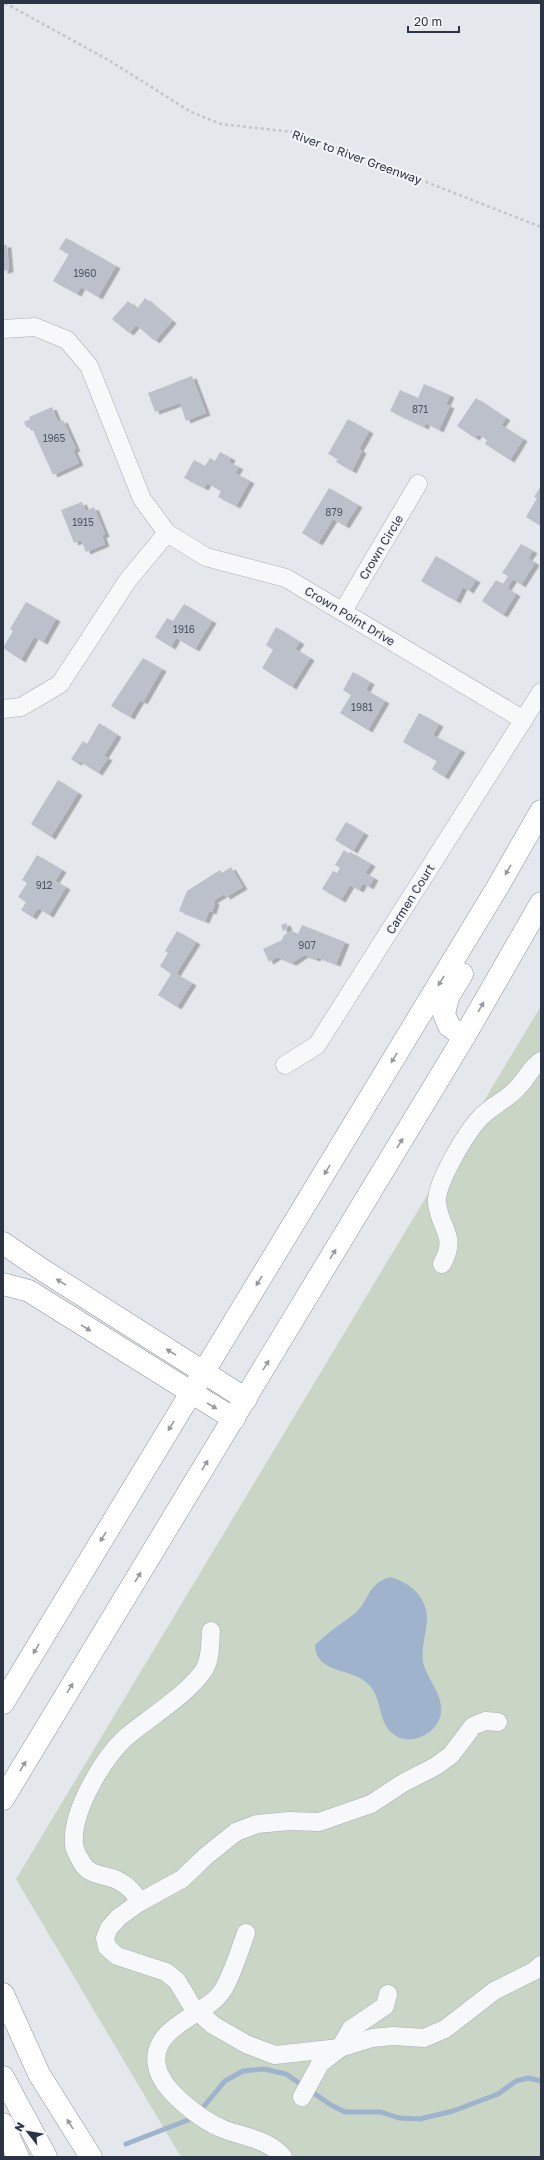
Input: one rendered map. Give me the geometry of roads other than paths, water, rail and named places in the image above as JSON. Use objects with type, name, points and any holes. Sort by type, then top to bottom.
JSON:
[{"type":"highway","points":[[3,1703],[497,888],[541,812]]},
{"type":"highway","points":[[464,1037],[449,1026],[445,1020],[444,1007],[541,838]]},
{"type":"highway","points":[[3,1799],[464,1037],[541,903]]},
{"type":"highway","points":[[3,1243],[204,1373],[246,1398]]},
{"type":"highway","points":[[3,1284],[29,1291],[234,1419]]},
{"type":"highway","points":[[3,1994],[39,2074],[91,2157]]},
{"type":"highway","points":[[3,2077],[46,2157]]},
{"type":"highway","points":[[3,2124],[18,2157]]},
{"type":"street","name":"Crown Point Drive","points":[[3,329],[35,328],[67,340],[89,366],[142,500],[167,533],[206,557],[286,578],[343,610],[524,720]]},
{"type":"street","name":"Crown Circle","points":[[343,610],[418,484]]},
{"type":"street","points":[[3,709],[21,707],[60,684],[128,580],[167,533]]},
{"type":"street","name":"Carmen Court","points":[[285,1065],[317,1045],[541,692]]},
{"type":"street","points":[[442,1264],[448,1253],[450,1242],[437,1202],[444,1175],[481,1117],[520,1086],[528,1074],[541,1061]]},
{"type":"street","points":[[140,1902],[130,1887],[118,1880],[96,1875],[82,1864],[74,1844],[77,1818],[86,1796],[104,1764],[125,1739],[190,1686],[205,1669],[209,1656],[211,1632]]},
{"type":"street","points":[[498,1722],[485,1721],[473,1726],[451,1755],[436,1766],[403,1782],[371,1804],[319,1822],[289,1821],[257,1824],[236,1832],[206,1856],[182,1879],[140,1902],[119,1917],[109,1928],[105,1938],[107,1947],[117,1956],[166,1972],[177,1981],[198,2010],[213,2025],[246,2044],[275,2055],[340,2048],[372,2038],[393,2036],[424,2038],[445,2029],[494,1991],[539,1972]]},
{"type":"street","points":[[246,1933],[222,1990],[216,1998],[173,2028],[161,2043],[155,2059],[158,2073],[168,2090],[206,2120],[222,2129],[269,2145],[278,2151],[283,2157]]},
{"type":"street","points":[[302,2097],[320,2064],[340,2048],[351,2030],[385,2006],[388,1994]]},
{"type":"water","points":[[390,1577],[410,1586],[420,1596],[426,1609],[427,1623],[423,1650],[423,1662],[438,1695],[441,1715],[432,1730],[417,1738],[400,1738],[392,1733],[384,1722],[376,1696],[369,1685],[354,1675],[328,1666],[317,1655],[315,1645],[359,1609],[376,1584]]},
{"type":"waterway","points":[[200,2111],[225,2081],[243,2071],[264,2069],[286,2074],[331,2105],[345,2112],[381,2112],[399,2118],[420,2119],[453,2111],[498,2094],[516,2081],[528,2078],[541,2081]]},
{"type":"waterway","points":[[126,2144],[188,2120],[193,2116]]}]
